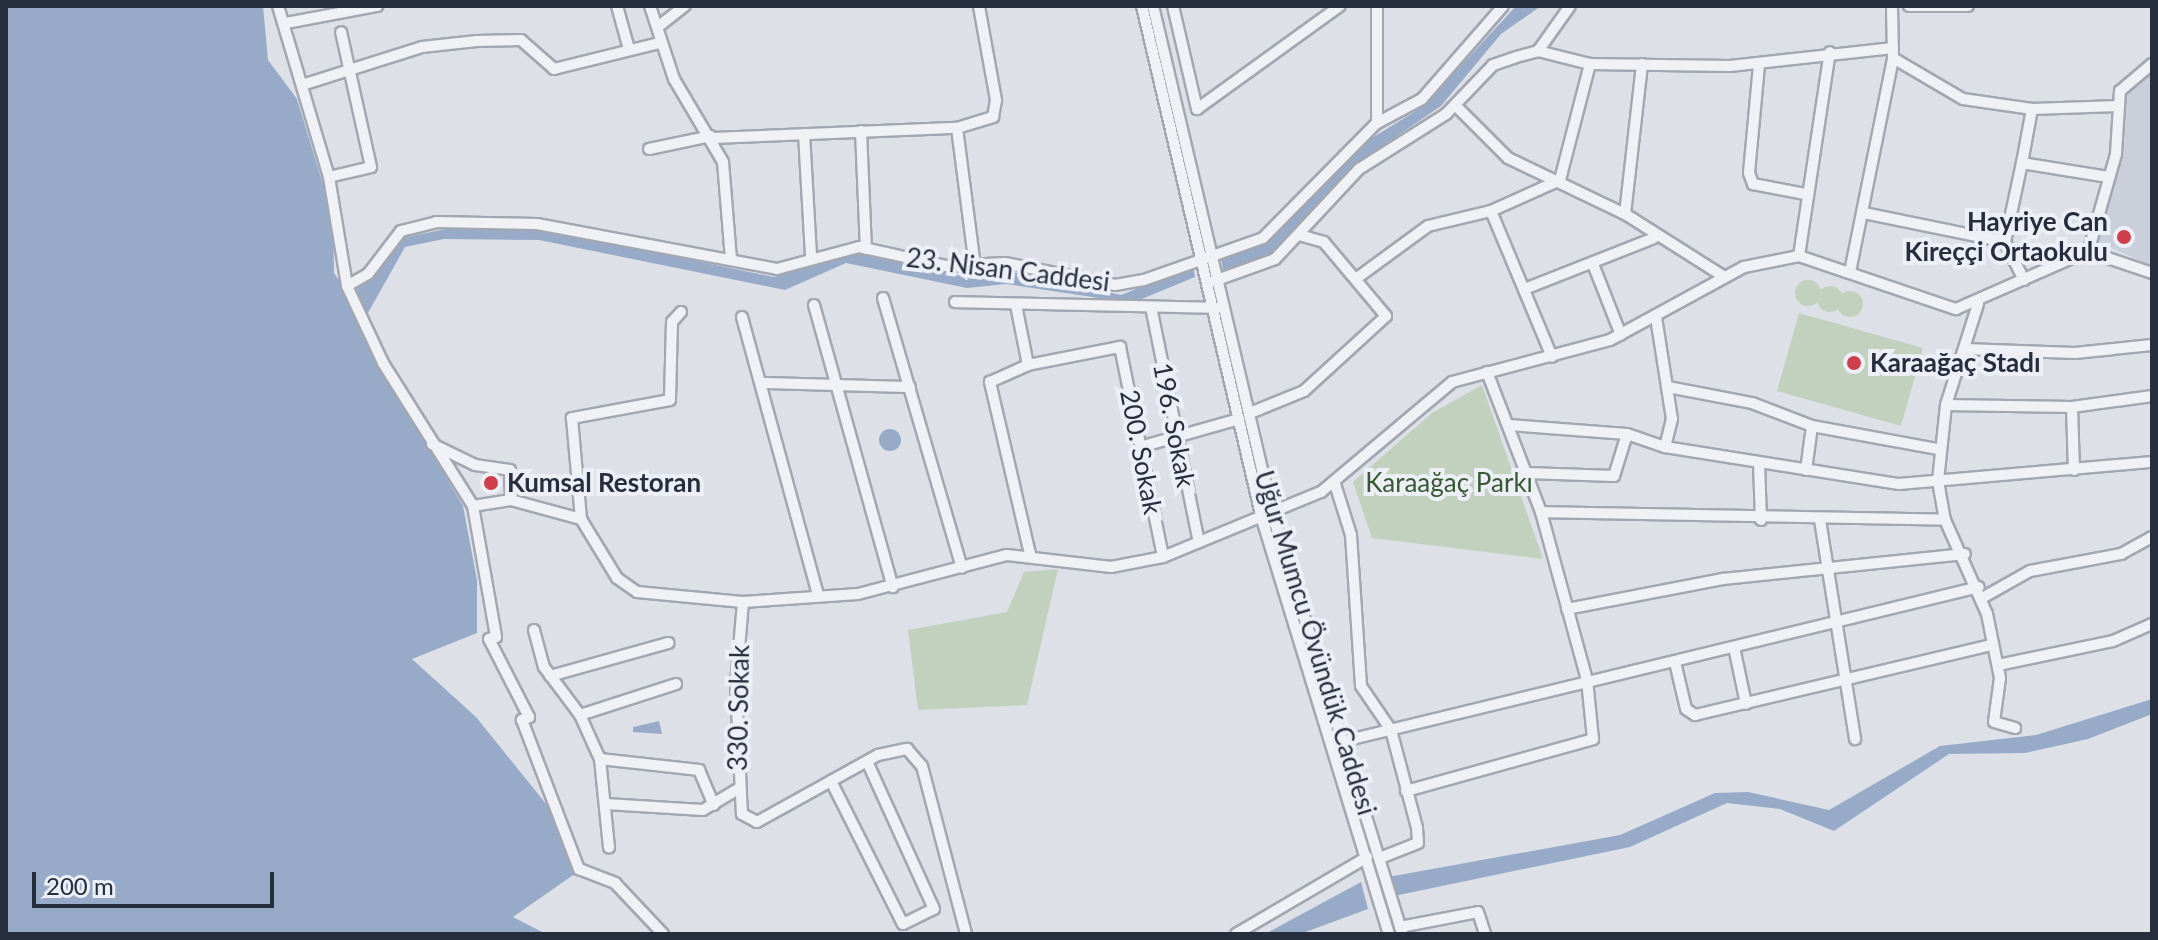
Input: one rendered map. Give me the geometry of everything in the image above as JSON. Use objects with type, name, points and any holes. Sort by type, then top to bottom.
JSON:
[{"type":"street","points":[[278,6],[286,23],[329,177],[347,286],[432,444],[473,506],[496,637],[489,639],[529,717],[522,720],[579,869],[615,883],[663,934]]},
{"type":"street","points":[[286,23],[377,6]]},
{"type":"street","points":[[617,6],[629,49]]},
{"type":"street","points":[[650,6],[659,26],[659,43],[723,162],[731,260]]},
{"type":"street","points":[[659,26],[685,6]]},
{"type":"street","points":[[649,149],[712,137],[957,128],[965,119],[993,117],[996,100],[979,6]]},
{"type":"street","points":[[1142,6],[1210,257]]},
{"type":"street","points":[[1153,6],[1214,277],[1275,259],[1359,169],[1455,105],[1493,65],[1538,51],[1590,64],[1759,65],[1830,52],[1893,53],[1963,99],[2032,109],[2119,106]]},
{"type":"street","points":[[1173,6],[1197,109],[1340,6]]},
{"type":"street","points":[[1377,6],[1377,123]]},
{"type":"street","name":"23. Nisan Caddesi","points":[[347,286],[368,274],[401,231],[436,222],[537,224],[777,269],[811,257],[866,249],[975,267],[1005,263],[1115,285],[1263,238],[1377,123],[1422,99],[1503,6]]},
{"type":"street","points":[[1538,51],[1570,6]]},
{"type":"street","points":[[1850,272],[1893,53],[1892,6]]},
{"type":"street","points":[[1909,6],[1968,6]]},
{"type":"street","points":[[329,177],[371,167],[352,69],[341,32]]},
{"type":"street","points":[[302,85],[422,47],[521,40],[554,69],[659,43]]},
{"type":"street","points":[[1799,256],[1805,194],[1830,52]]},
{"type":"street","points":[[1560,180],[1590,64]]},
{"type":"street","points":[[1625,214],[1642,64]]},
{"type":"street","points":[[2087,256],[2108,177],[2119,106],[2126,82],[2152,64]]},
{"type":"street","points":[[1759,65],[1749,173],[1753,184],[1805,194]]},
{"type":"street","points":[[1455,105],[1487,143],[1625,214],[1654,238],[1723,276]]},
{"type":"street","points":[[2024,280],[2005,242],[2032,109]]},
{"type":"street","points":[[957,128],[975,267]]},
{"type":"street","points":[[861,131],[866,249]]},
{"type":"street","points":[[804,134],[811,257]]},
{"type":"street","points":[[2022,163],[2108,177]]},
{"type":"street","points":[[1357,278],[1428,226],[1491,211],[1560,180]]},
{"type":"street","points":[[1491,211],[1527,288],[1552,357]]},
{"type":"street","points":[[1864,213],[2005,242]]},
{"type":"street","points":[[1250,413],[1304,391],[1386,316],[1324,242],[1299,235]]},
{"type":"street","points":[[1527,288],[1654,238]]},
{"type":"street","points":[[681,312],[672,322],[670,400],[572,418],[581,519],[617,578],[637,592],[743,602],[893,587],[1030,554],[1111,567],[1163,557],[1267,518],[1335,484],[1424,399],[1487,372],[1552,357],[1621,335],[1723,276],[1799,256],[1850,272],[1916,301],[1956,309],[1978,304],[2024,280],[2087,256],[2152,273]]},
{"type":"street","points":[[1593,264],[1621,335]]},
{"type":"street","name":"Uğur Mumcu Övündük Caddesi","points":[[1214,277],[1217,308],[1239,419],[1367,857],[1378,874]]},
{"type":"street","name":"Uğur Mumcu Övündük Caddesi","points":[[1214,277],[1250,413],[1267,518],[1344,741],[1380,858],[1378,874]]},
{"type":"street","points":[[883,298],[962,568]]},
{"type":"street","points":[[955,302],[1217,308]]},
{"type":"street","points":[[1978,304],[1946,405],[1937,449],[1938,481],[1945,520],[1965,554],[1981,593],[1998,665],[1994,722],[2015,728]]},
{"type":"street","points":[[814,305],[893,587]]},
{"type":"street","points":[[1016,305],[1028,365]]},
{"type":"street","name":"196. Sokak","points":[[1151,307],[1199,542]]},
{"type":"street","points":[[742,317],[763,383],[818,595]]},
{"type":"street","points":[[1656,317],[1672,433],[1665,447]]},
{"type":"street","points":[[1964,349],[2075,353],[2152,345]]},
{"type":"street","name":"196. Sokak","points":[[1030,554],[990,382],[1028,365],[1120,347]]},
{"type":"street","name":"200. Sokak","points":[[1120,347],[1163,557]]},
{"type":"street","points":[[1406,791],[1584,746],[1593,731],[1587,680],[1541,512],[1487,372]]},
{"type":"street","points":[[763,383],[910,387]]},
{"type":"street","points":[[1668,387],[1752,403],[1812,426],[1937,449]]},
{"type":"street","points":[[1946,405],[2072,407],[2152,396]]},
{"type":"street","points":[[2072,407],[2074,470]]},
{"type":"street","points":[[1140,447],[1239,419]]},
{"type":"street","points":[[1509,425],[1627,434],[1665,447],[1899,484],[2152,462]]},
{"type":"street","points":[[1806,470],[1812,426]]},
{"type":"street","points":[[1527,473],[1614,476],[1627,434]]},
{"type":"street","points":[[432,444],[475,465],[510,470],[511,500]]},
{"type":"street","points":[[1759,463],[1761,520]]},
{"type":"street","points":[[1335,484],[1351,535],[1361,686],[1391,730],[1418,843],[1380,858]]},
{"type":"street","points":[[473,506],[511,500],[581,519]]},
{"type":"street","points":[[1541,512],[1761,520],[1945,520]]},
{"type":"street","points":[[1820,520],[1855,739]]},
{"type":"street","points":[[1344,741],[1587,680],[1981,593],[2030,571],[2121,554],[2152,537]]},
{"type":"street","points":[[1567,609],[1684,584],[1828,572],[1965,554]]},
{"type":"street","name":"330. Sokak","points":[[743,602],[738,789],[742,814],[757,822],[831,781]]},
{"type":"street","points":[[1998,665],[2113,641],[2152,624]]},
{"type":"street","points":[[534,630],[550,676],[580,715],[600,759],[609,848]]},
{"type":"street","points":[[550,676],[668,643]]},
{"type":"street","points":[[1675,662],[1690,714],[1746,704],[1992,645]]},
{"type":"street","points":[[1734,647],[1746,704]]},
{"type":"street","points":[[580,715],[676,684]]},
{"type":"street","points":[[867,761],[934,909],[903,924],[831,781],[867,761],[907,749],[922,766],[966,934]]},
{"type":"street","points":[[600,759],[699,770],[714,805]]},
{"type":"street","points":[[606,804],[714,805],[738,789]]},
{"type":"street","points":[[1236,934],[1367,857]]},
{"type":"street","points":[[1378,874],[1393,904],[1401,930],[1478,912],[1485,934]]},
{"type":"street","points":[[1378,874],[1389,934]]},
{"type":"shaded area","points":[[2152,72],[2152,266],[2096,241],[2124,150],[2127,87]]},
{"type":"green space","points":[[1808,280],[1817,284],[1821,293],[1817,302],[1808,306],[1799,302],[1795,293],[1799,284]]},
{"type":"green space","points":[[1830,286],[1839,290],[1843,299],[1839,308],[1830,312],[1821,308],[1817,299],[1821,290]]},
{"type":"green space","points":[[1850,291],[1859,295],[1863,304],[1859,313],[1850,317],[1841,313],[1837,304],[1841,295]]},
{"type":"green space","points":[[1799,313],[1923,348],[1901,426],[1777,391]]},
{"type":"green space","name":"Karaağaç Parkı","points":[[1482,385],[1543,559],[1372,538],[1353,482],[1432,413]]},
{"type":"green space","points":[[1058,569],[1027,705],[918,710],[908,630],[1007,612],[1024,572]]},
{"type":"water","points":[[6,6],[263,6],[268,60],[297,99],[333,217],[334,273],[351,297],[401,238],[451,228],[544,230],[774,277],[852,253],[962,276],[1008,271],[1121,295],[1193,266],[1195,277],[1132,303],[1006,284],[967,288],[846,263],[785,290],[539,240],[444,239],[405,247],[359,329],[463,506],[477,580],[477,633],[412,659],[476,717],[551,810],[576,873],[513,917],[546,934],[6,934]]},
{"type":"water","points":[[1516,6],[1541,6],[1501,34],[1441,106],[1366,157],[1273,253],[1224,275],[1221,258],[1278,232],[1367,141],[1424,106]]},
{"type":"water","points":[[886,429],[894,429],[901,440],[894,451],[886,451],[879,444],[879,436]]},
{"type":"water","points":[[2152,699],[2152,714],[2088,739],[2025,753],[1949,754],[1834,831],[1780,809],[1727,803],[1630,847],[1394,896],[1388,877],[1620,835],[1715,793],[1748,792],[1829,810],[1940,746],[2036,735]]},
{"type":"water","points":[[659,721],[662,734],[633,732],[633,727]]},
{"type":"water","points":[[1361,882],[1368,909],[1300,934],[1265,934]]},
{"type":"place","name":"Hayriye Can Kireççi Ortaokulu","points":[[2124,237]]},
{"type":"place","name":"Karaağaç Stadı","points":[[1854,363]]},
{"type":"place","name":"Kumsal Restoran","points":[[491,483]]}]
